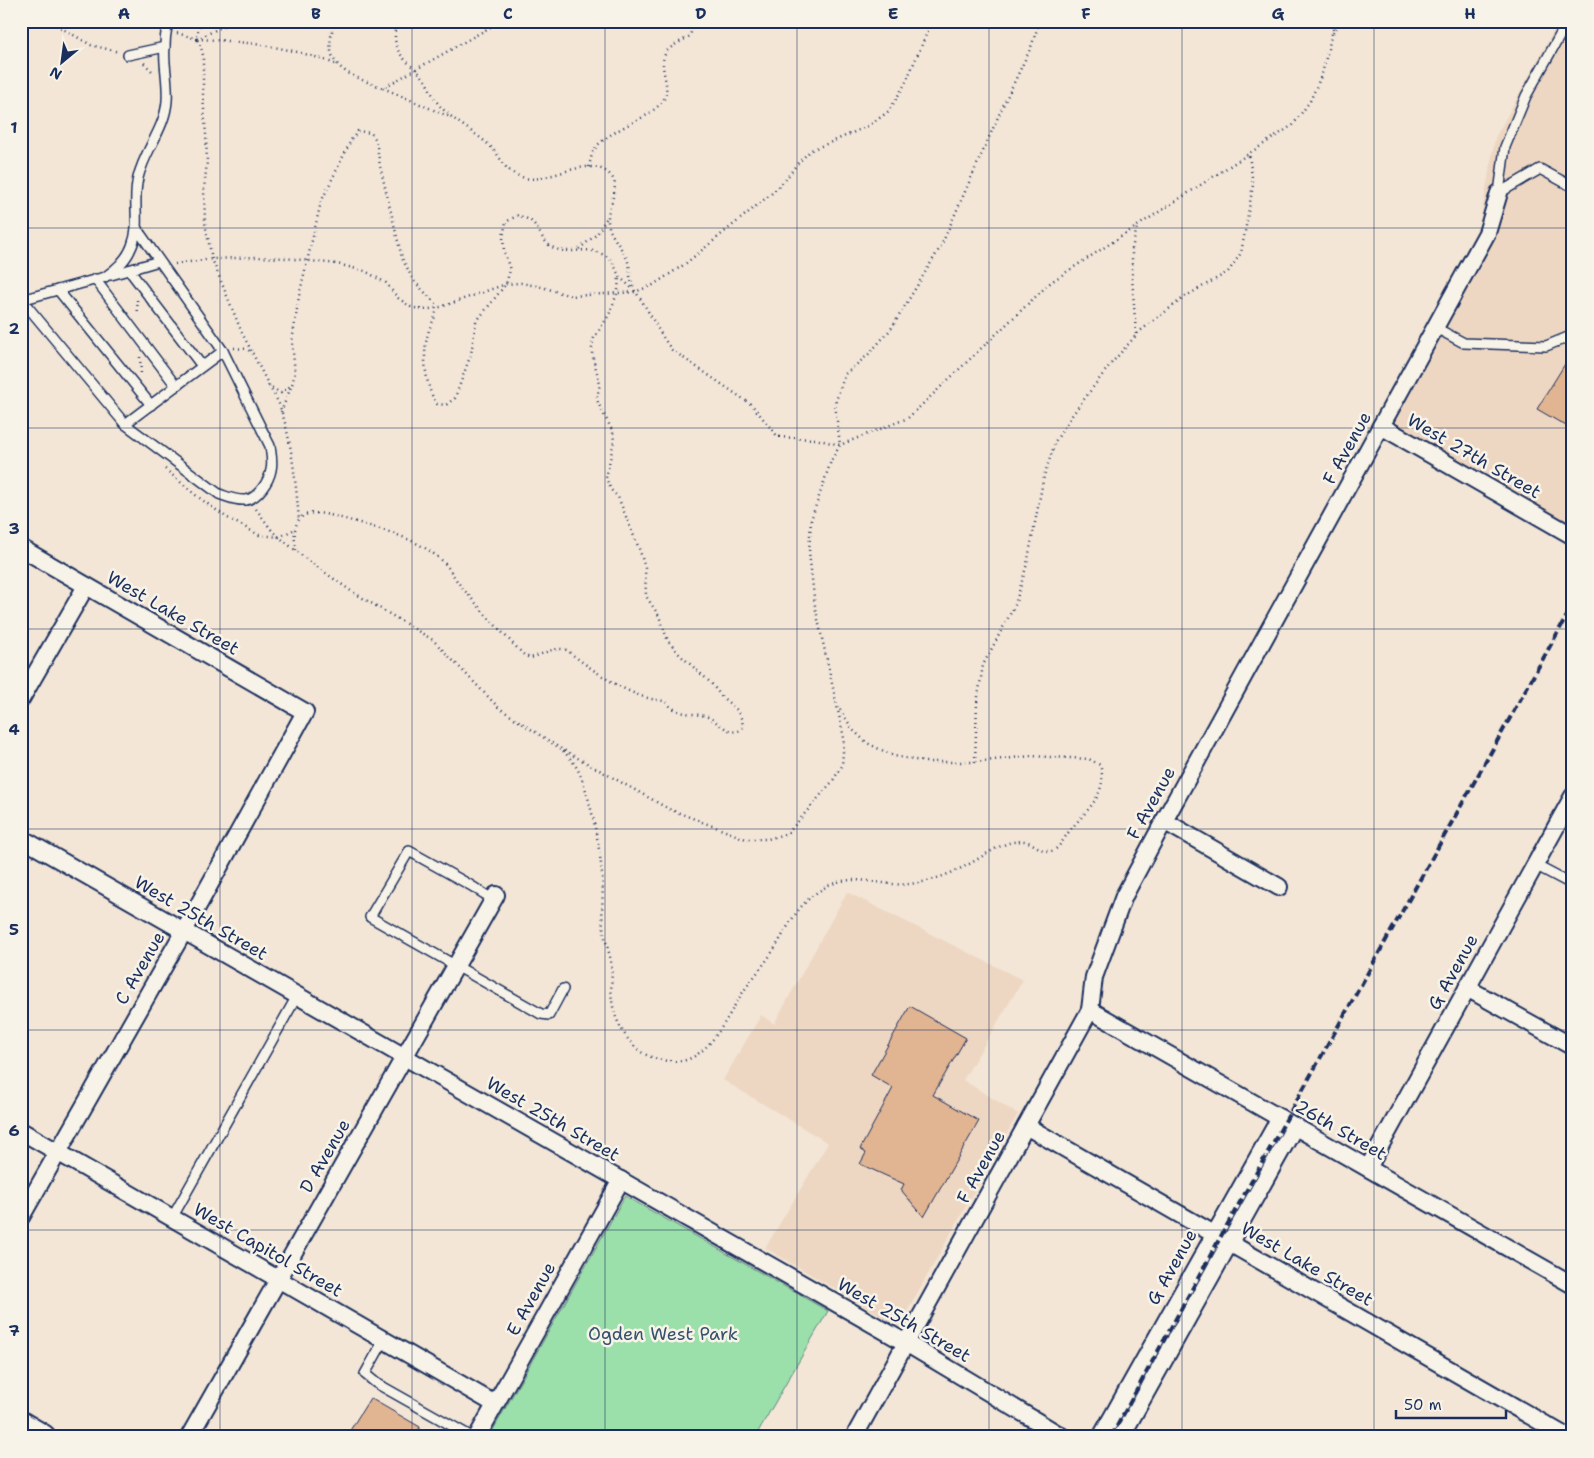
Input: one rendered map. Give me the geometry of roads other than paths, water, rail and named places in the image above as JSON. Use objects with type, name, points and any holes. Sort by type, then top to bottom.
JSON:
[{"type":"main road","points":[[21,1424],[42,1437]]},
{"type":"street","name":"F Avenue","points":[[854,1437],[1090,1010],[1094,977],[1124,896],[1487,234],[1499,193]]},
{"type":"street","name":"West 27th Street","points":[[1381,426],[1573,536]]},
{"type":"street","name":"West Lake Street","points":[[21,548],[305,712]]},
{"type":"street","points":[[21,699],[86,586]]},
{"type":"street","name":"C Avenue","points":[[21,1217],[184,931],[305,712]]},
{"type":"street","name":"G Avenue","points":[[1368,1168],[1573,796]]},
{"type":"street","points":[[1164,821],[1279,887]]},
{"type":"street","name":"West 25th Street","points":[[21,838],[906,1343],[1063,1437]]},
{"type":"street","name":"D Avenue","points":[[189,1437],[495,898]]},
{"type":"street","points":[[1467,988],[1573,1047]]},
{"type":"street","name":"26th Street","points":[[1090,1010],[1573,1285]]},
{"type":"street","name":"G Avenue","points":[[1101,1437],[1280,1118]]},
{"type":"street","name":"West Lake Street","points":[[1026,1126],[1568,1437]]},
{"type":"street","points":[[1121,1437],[1295,1126]]},
{"type":"street","name":"West Capitol Street","points":[[21,1131],[495,1404]]},
{"type":"street","name":"E Avenue","points":[[477,1437],[621,1180]]},
{"type":"lane","points":[[1499,193],[1504,146],[1526,96],[1568,21]]},
{"type":"lane","points":[[105,277],[116,270],[132,246],[137,229],[135,198],[137,180],[147,152],[164,120],[168,79],[165,64],[167,25]]},
{"type":"lane","points":[[128,55],[165,47]]},
{"type":"lane","points":[[1499,193],[1540,169],[1573,187]]},
{"type":"lane","points":[[137,229],[163,262],[223,351],[270,446],[272,458],[271,471],[257,495],[249,500],[236,500],[218,494],[125,424],[22,300],[163,262]]},
{"type":"lane","points":[[129,270],[202,366]]},
{"type":"lane","points":[[95,280],[176,386]]},
{"type":"lane","points":[[58,290],[151,405]]},
{"type":"lane","points":[[1436,328],[1464,342],[1546,346],[1573,335]]},
{"type":"lane","points":[[125,424],[223,351]]},
{"type":"lane","points":[[495,898],[409,851],[370,917],[541,1014],[549,1015],[563,989]]},
{"type":"lane","points":[[1535,865],[1573,885]]},
{"type":"lane","points":[[172,1218],[297,996]]},
{"type":"lane","points":[[384,1340],[365,1374],[376,1383],[472,1437]]},
{"type":"railway","points":[[1111,1437],[1573,605]]},
{"type":"park label","name":"Ogden West Park","points":[[663,1334]]}]
